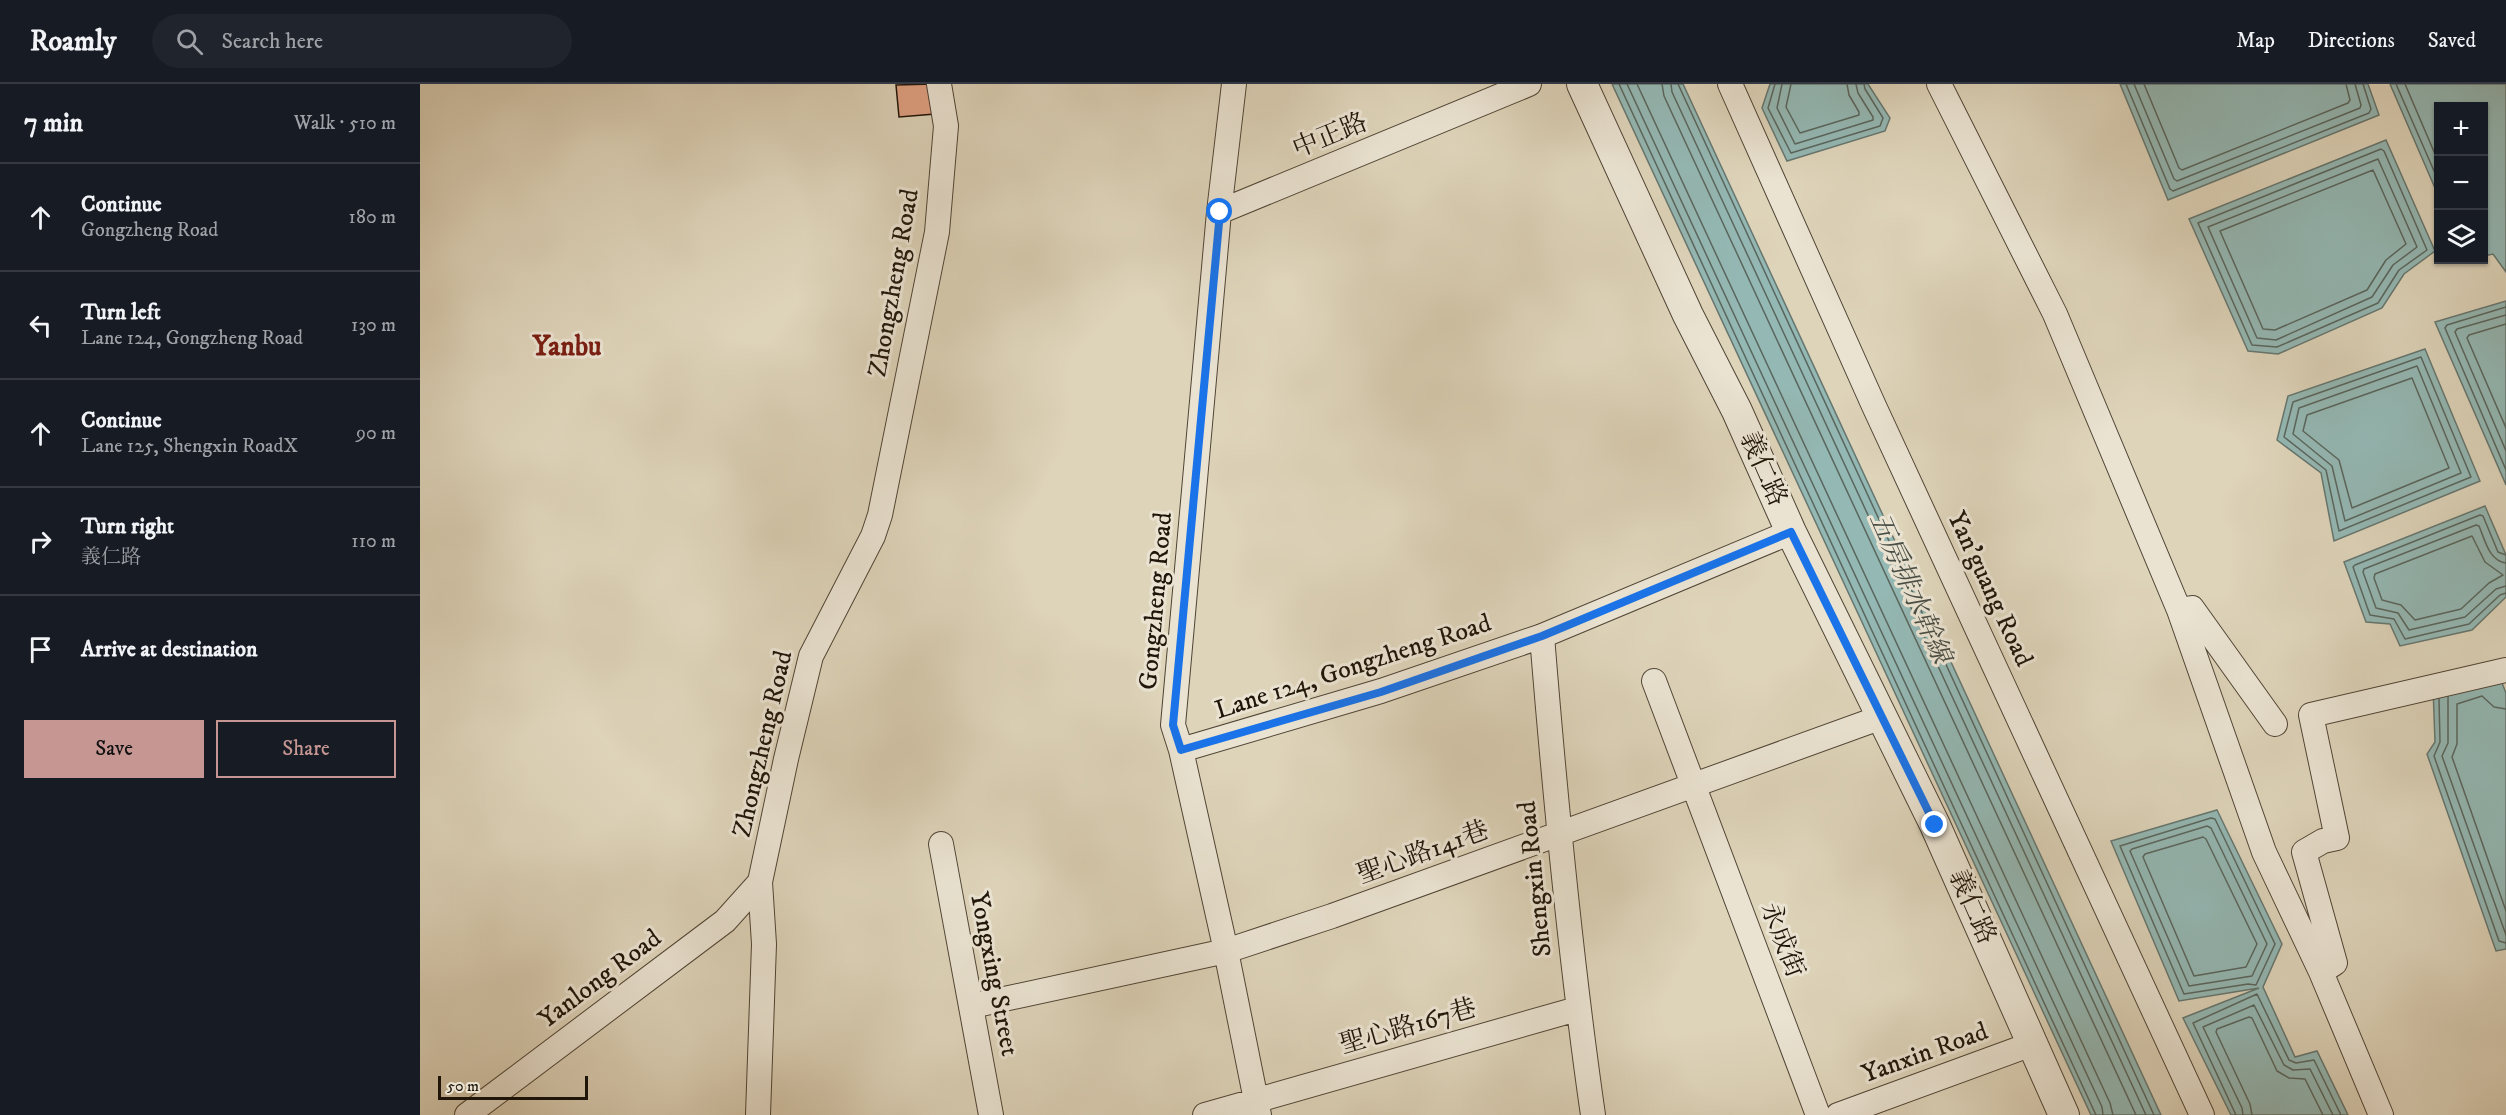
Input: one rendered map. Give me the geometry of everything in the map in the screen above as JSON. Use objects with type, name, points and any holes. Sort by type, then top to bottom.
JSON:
[{"type":"street","name":"Zhongzheng Road","points":[[758,1115],[764,944],[760,882],[811,656],[873,536],[880,515],[937,232],[946,126],[939,84]]},
{"type":"street","name":"Gongzheng Road","points":[[1234,84],[1220,212],[1173,725],[1181,750],[1226,951],[1257,1108]]},
{"type":"street","name":"中正路","points":[[1220,212],[1529,84]]},
{"type":"street","name":"義仁路","points":[[1582,84],[1688,315],[1737,411],[1791,532],[1935,825],[2064,1115]]},
{"type":"street","name":"Yan'guang Road","points":[[1730,84],[1874,406],[2202,1115]]},
{"type":"street","points":[[1939,84],[2055,314],[2178,610],[2264,852],[2321,972],[2381,1115]]},
{"type":"street","name":"Lane 124, Gongzheng Road","points":[[1181,750],[1381,692],[1542,636],[1791,532]]},
{"type":"street","points":[[2178,610],[2192,608],[2275,724]]},
{"type":"street","name":"Shengxin Road","points":[[1542,636],[1558,835],[1593,1115]]},
{"type":"street","points":[[2321,972],[2335,963],[2304,852],[2323,841],[2337,838],[2311,715],[2506,670]]},
{"type":"street","name":"永成街","points":[[1654,681],[1818,1115]]},
{"type":"street","name":"聖心路141巷","points":[[972,1006],[1226,951],[1332,916],[1882,717]]},
{"type":"street","name":"Yongxing Street","points":[[941,844],[991,1115]]},
{"type":"street","name":"Yanlong Road","points":[[467,1115],[725,921],[760,882]]},
{"type":"street","name":"聖心路167巷","points":[[1205,1115],[1257,1108],[1578,1009]]},
{"type":"street","name":"Yanxin Road","points":[[1838,1115],[2032,1044]]},
{"type":"water","name":"五房排水幹線","points":[[1612,84],[1683,84],[2161,1115],[2091,1115]]},
{"type":"water","points":[[1770,84],[1868,84],[1890,118],[1885,131],[1787,161],[1762,108]]},
{"type":"water","points":[[2120,84],[2368,84],[2379,115],[2168,200]]},
{"type":"water","points":[[2390,84],[2506,84],[2506,272],[2493,254],[2488,255],[2488,102],[2434,102],[2434,186]]},
{"type":"water","points":[[2386,140],[2434,252],[2404,274],[2382,308],[2278,354],[2248,351],[2189,219]]},
{"type":"water","points":[[2506,301],[2506,485],[2435,322]]},
{"type":"water","points":[[2425,349],[2480,481],[2334,541],[2321,473],[2277,440],[2288,396]]},
{"type":"water","points":[[2485,506],[2506,555],[2506,597],[2472,630],[2400,646],[2390,624],[2366,622],[2344,562]]},
{"type":"water","points":[[2496,668],[2506,693],[2506,949],[2496,951],[2427,754],[2435,742],[2433,687]]},
{"type":"water","points":[[2217,810],[2282,944],[2263,987],[2295,1057],[2317,1051],[2348,1115],[2231,1115],[2183,1018],[2259,988],[2179,1001],[2111,841]]},
{"type":"building","points":[[933,84],[935,114],[899,117],[896,85]]},
{"type":"district","name":"Yanbu","points":[[567,346]]},
{"type":"route","points":[[1220,212],[1173,725],[1181,750],[1381,692],[1542,636],[1791,532],[1935,825]]}]
